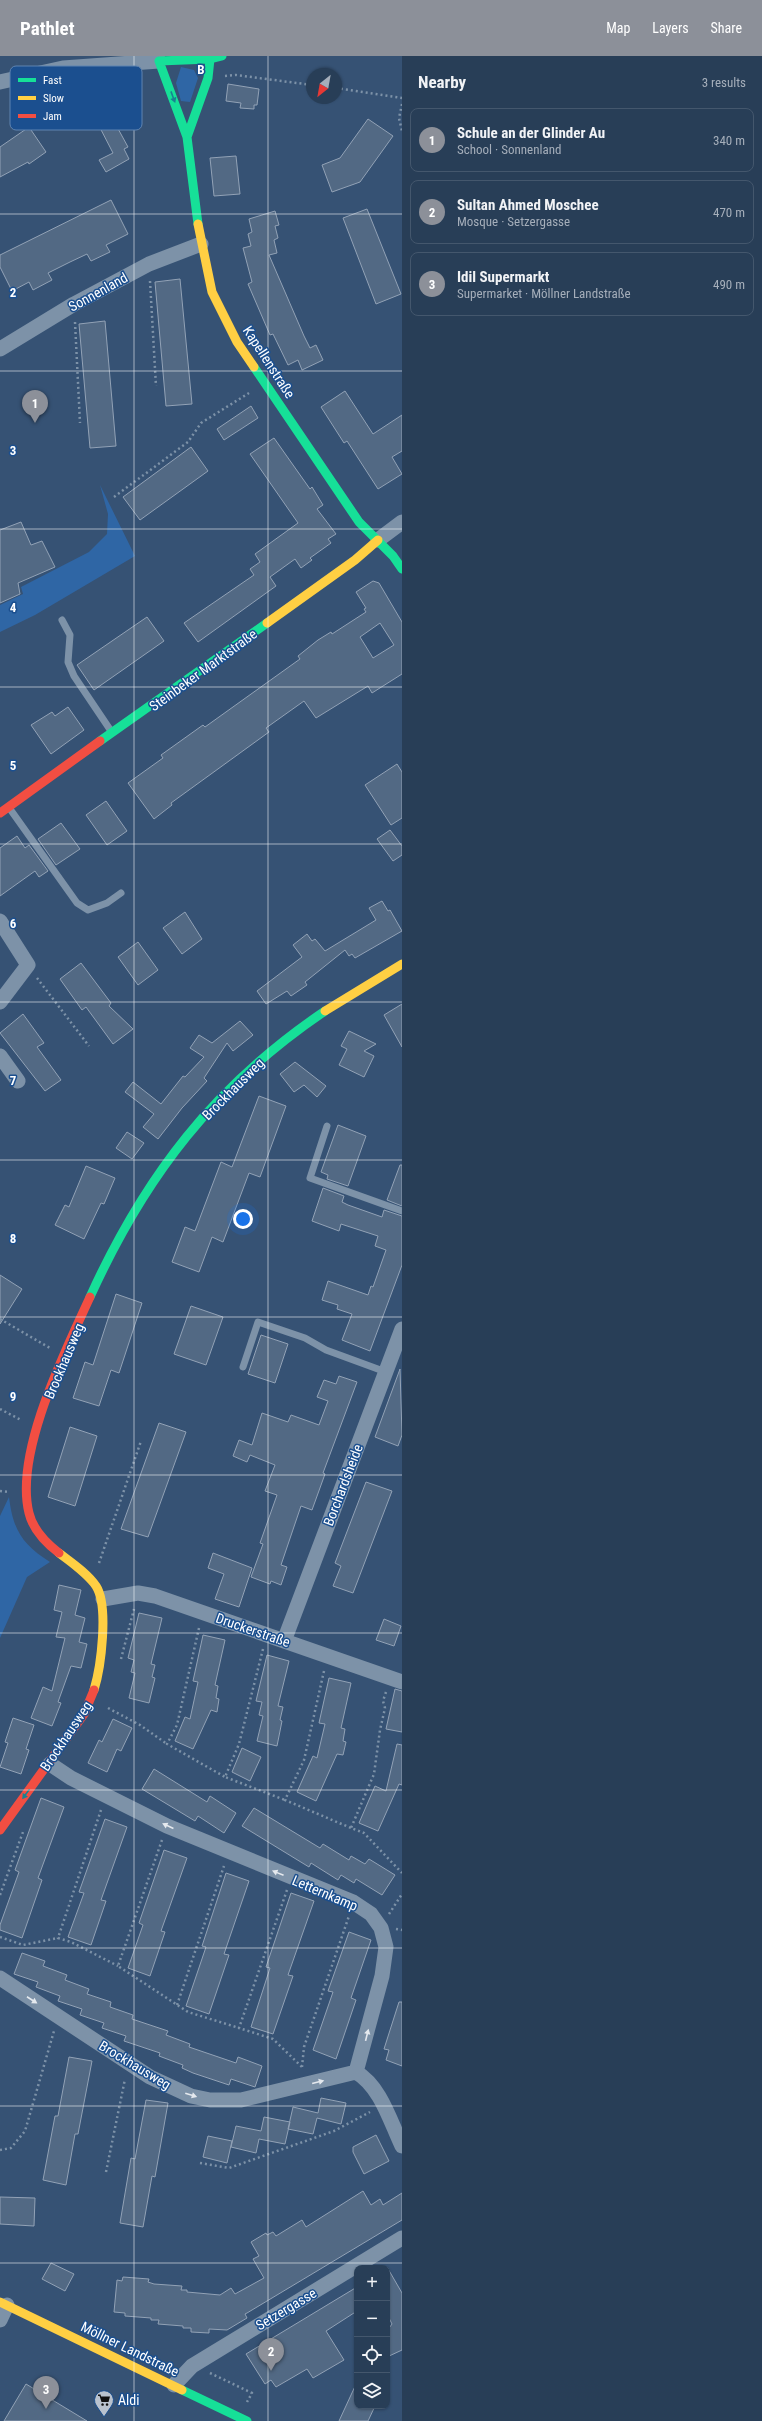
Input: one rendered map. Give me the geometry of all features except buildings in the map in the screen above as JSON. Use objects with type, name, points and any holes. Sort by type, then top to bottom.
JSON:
[{"type":"street","points":[[76,66],[115,60],[159,61],[210,59],[222,56]]},
{"type":"street","name":"Kapellenstraße","points":[[188,137],[208,78],[210,59]]},
{"type":"street","name":"Kapellenstraße","points":[[159,61],[188,137],[201,244],[212,292],[237,342],[359,522],[393,556],[402,569]]},
{"type":"street","points":[[0,82],[10,80]]},
{"type":"street","name":"Sonnenland","points":[[0,349],[74,304],[149,264],[201,244]]},
{"type":"street","name":"Steinbeker Marktstraße","points":[[0,813],[113,734],[355,560],[402,522]]},
{"type":"street","points":[[0,922],[28,965],[0,1002]]},
{"type":"street","name":"Brockhausweg","points":[[0,1830],[50,1764],[84,1714],[96,1688],[104,1646],[103,1599],[92,1582],[43,1540],[29,1512],[26,1485],[30,1458],[38,1428],[64,1357],[136,1206],[182,1143],[244,1074],[281,1043],[324,1012],[402,964]]},
{"type":"street","points":[[0,1056],[18,1081]]},
{"type":"street","name":"Borchardsheide","points":[[284,1641],[386,1372],[397,1358],[402,1329]]},
{"type":"street","name":"Druckerstraße","points":[[103,1599],[138,1593],[155,1596],[396,1680]]},
{"type":"street","name":"Letternkamp","points":[[50,1764],[71,1778],[105,1796],[168,1826],[229,1853],[354,1902],[371,1914],[381,1928],[386,1947],[382,1976],[356,2072]]},
{"type":"street","name":"Brockhausweg","points":[[0,1978],[129,2063],[172,2089],[210,2100],[241,2100],[304,2086],[356,2072]]},
{"type":"street","points":[[356,2072],[367,2078],[383,2105],[402,2146]]},
{"type":"street","name":"Setzergasse","points":[[174,2385],[192,2366],[402,2238]]},
{"type":"street","points":[[0,2320],[3,2304]]},
{"type":"street","name":"Möllner Landstraße","points":[[3,2304],[247,2421]]},
{"type":"lane","points":[[62,620],[70,635],[68,662],[74,676],[113,734]]},
{"type":"lane","points":[[8,807],[77,903],[88,910],[107,903],[121,893]]},
{"type":"lane","points":[[327,1126],[310,1178],[402,1211]]},
{"type":"lane","points":[[243,1367],[258,1322],[305,1338],[326,1350],[386,1372]]},
{"type":"path","points":[[236,75],[306,84]]},
{"type":"path","points":[[342,89],[402,98]]},
{"type":"path","points":[[402,104],[399,118],[402,131]]},
{"type":"path","points":[[149,264],[156,386]]},
{"type":"path","points":[[74,304],[80,423]]},
{"type":"path","points":[[114,497],[188,442],[201,423],[265,383]]},
{"type":"path","points":[[28,965],[89,1046]]},
{"type":"path","points":[[0,1319],[64,1357]]},
{"type":"path","points":[[0,1410],[38,1428]]},
{"type":"path","points":[[92,1582],[141,1441]]},
{"type":"path","points":[[119,1666],[138,1593]]},
{"type":"path","points":[[167,1744],[177,1725],[203,1613]]},
{"type":"path","points":[[224,1777],[239,1744],[267,1635]]},
{"type":"path","points":[[285,1800],[304,1760],[328,1656]]},
{"type":"path","points":[[351,1828],[374,1774],[380,1730],[385,1708],[383,1701],[396,1680]]},
{"type":"path","points":[[110,1702],[108,1710],[140,1725],[167,1744],[224,1777],[285,1800],[364,1833],[402,1873]]},
{"type":"path","points":[[58,1938],[105,1796]]},
{"type":"path","points":[[118,1966],[168,1826]]},
{"type":"path","points":[[0,1895],[24,1829]]},
{"type":"path","points":[[176,2005],[229,1853]]},
{"type":"path","points":[[239,2028],[291,1878]]},
{"type":"path","points":[[381,1928],[402,1894]]},
{"type":"path","points":[[304,2086],[302,2067],[304,2047],[354,1902]]},
{"type":"path","points":[[0,1937],[23,1945],[58,1938],[71,1942],[118,1966],[188,2012],[273,2040],[302,2067]]},
{"type":"path","points":[[0,2150],[11,2148],[24,2131],[58,2017]]},
{"type":"path","points":[[106,2172],[129,2063]]},
{"type":"path","points":[[200,2163],[229,2168],[334,2131],[383,2105]]},
{"type":"path","points":[[208,2372],[225,2380]]},
{"type":"shaded area","points":[[181,67],[194,70],[198,78],[190,102],[181,101],[176,83]]},
{"type":"shaded area","points":[[100,485],[135,556],[35,615],[0,632],[0,605],[23,594],[21,587],[89,552],[107,534],[108,514]]},
{"type":"shaded area","points":[[9,1497],[13,1519],[20,1535],[32,1549],[50,1562],[27,1577],[0,1638],[0,1516]]},
{"type":"traffic: fast","points":[[198,224],[187,137],[159,61],[210,59],[222,56]]},
{"type":"traffic: fast","points":[[187,137],[208,78],[210,59]]},
{"type":"traffic: fast","points":[[254,367],[359,522],[393,556],[402,569]]},
{"type":"traffic: fast","points":[[100,741],[267,623]]},
{"type":"traffic: fast","points":[[90,1297],[111,1253],[134,1212],[159,1173],[186,1137],[216,1103],[249,1070],[285,1040],[325,1011]]},
{"type":"traffic: fast","points":[[182,2390],[247,2421]]},
{"type":"traffic: slow","points":[[198,224],[212,292],[237,342],[254,367]]},
{"type":"traffic: slow","points":[[267,623],[355,560],[378,540]]},
{"type":"traffic: slow","points":[[325,1011],[402,964]]},
{"type":"traffic: slow","points":[[59,1553],[88,1577],[96,1586],[100,1595],[103,1622],[101,1652],[94,1690]]},
{"type":"traffic: slow","points":[[0,2302],[182,2390]]},
{"type":"traffic: jam","points":[[0,813],[100,741]]},
{"type":"traffic: jam","points":[[59,1553],[41,1536],[29,1513],[26,1489],[29,1462],[35,1433],[44,1403],[90,1297]]},
{"type":"traffic: jam","points":[[0,1830],[84,1714],[94,1690]]},
{"type":"place","name":"Schule an der Glinder Au","points":[[35,423]]},
{"type":"place","name":"Sultan Ahmed Moschee","points":[[271,2371]]},
{"type":"place","name":"Idil Supermarkt","points":[[46,2409]]},
{"type":"place","name":"Aldi","points":[[104,2417]]}]
